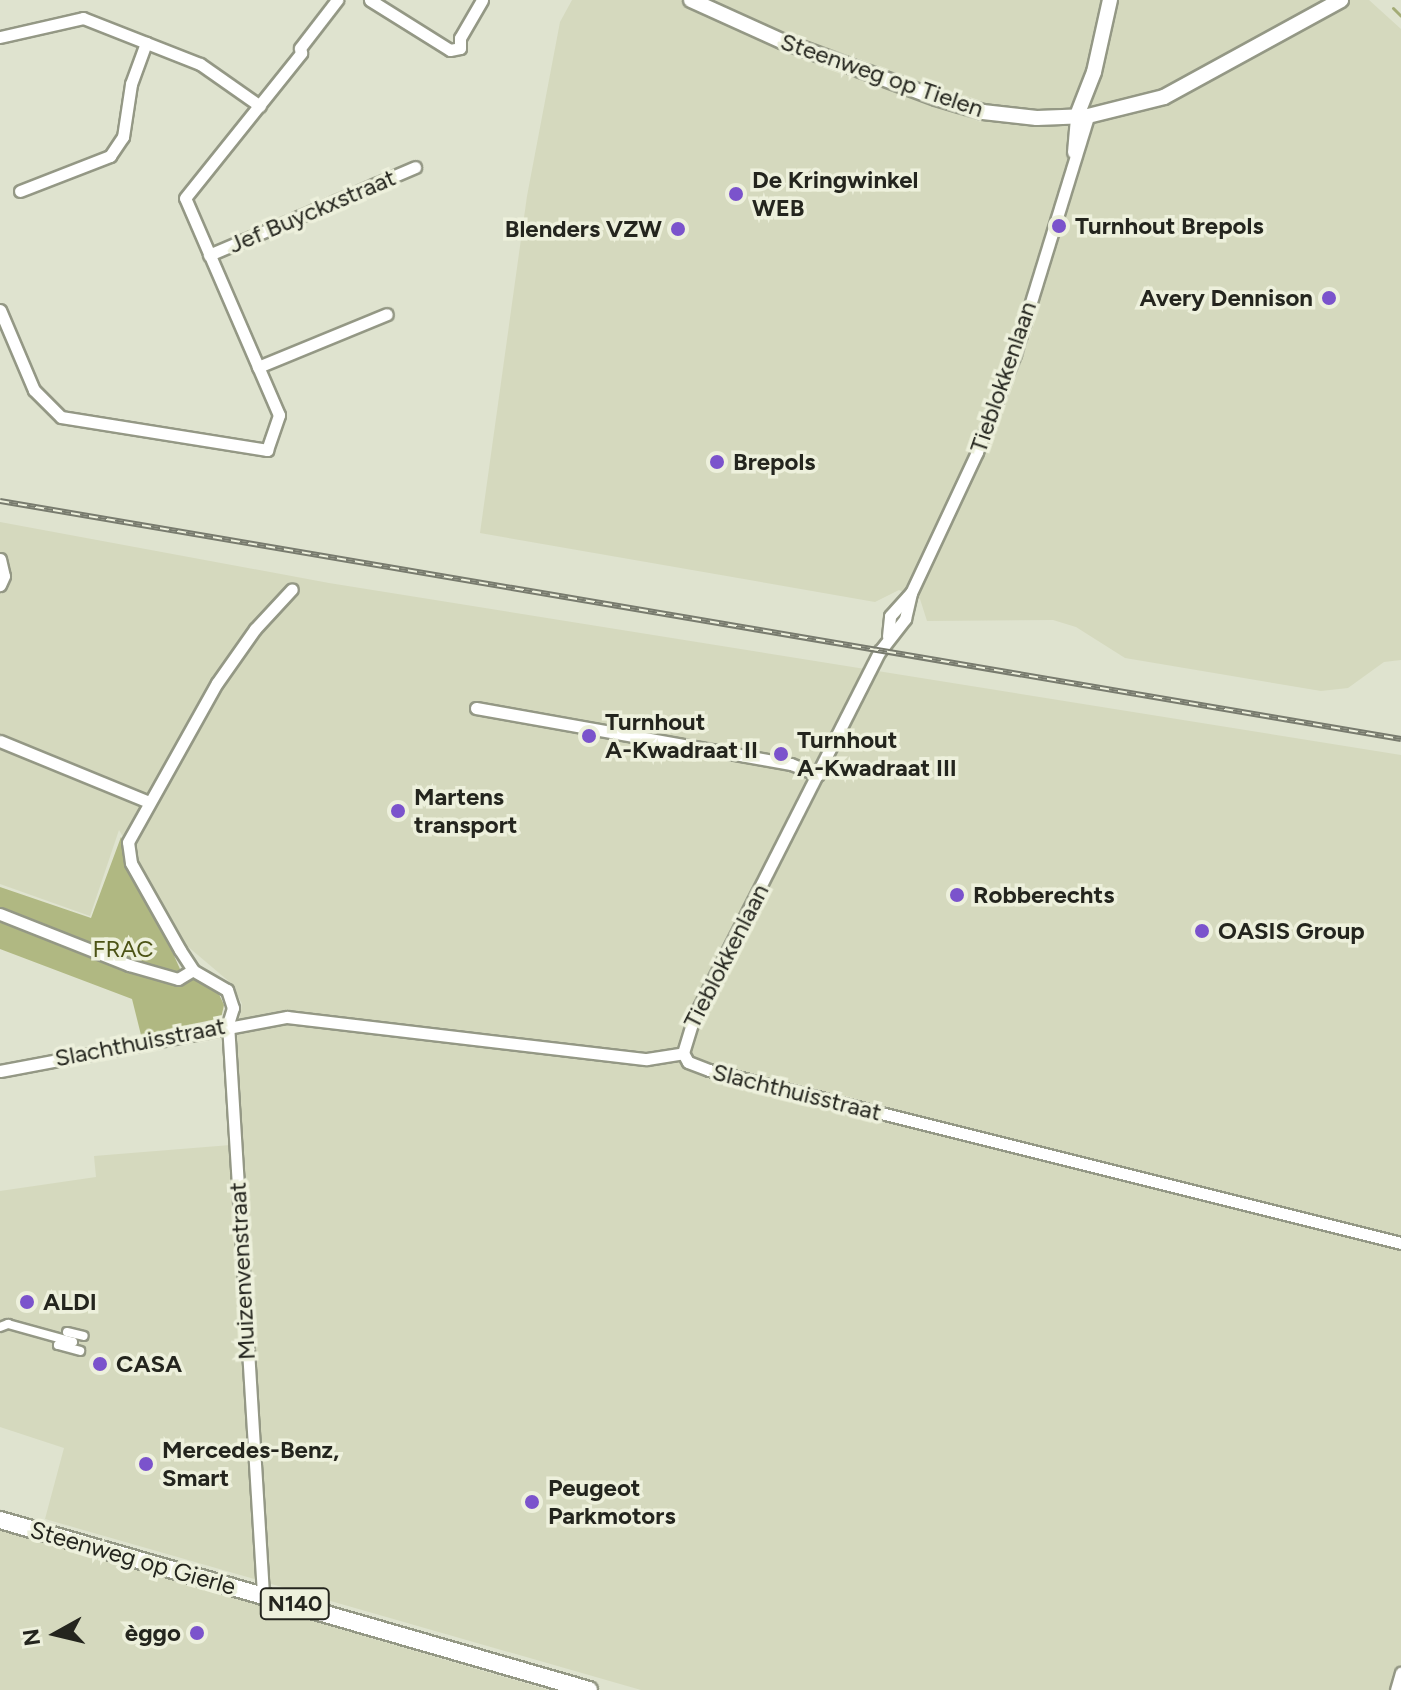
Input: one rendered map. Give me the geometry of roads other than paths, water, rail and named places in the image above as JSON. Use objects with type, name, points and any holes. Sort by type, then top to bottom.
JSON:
[{"type":"main road","name":"Steenweg op Gierle","points":[[0,1520],[589,1690]]},
{"type":"street","name":"Jef Buyckxstraat","points":[[0,310],[34,390],[61,417],[261,452],[267,450],[280,420],[185,198],[260,106],[333,4],[318,0]]},
{"type":"street","points":[[370,0],[450,50],[460,48],[460,38],[482,0]]},
{"type":"street","name":"Steenweg op Tielen","points":[[691,0],[782,41],[971,109],[1037,118],[1082,117],[1164,97],[1341,0]]},
{"type":"street","points":[[1082,117],[1110,0]]},
{"type":"street","points":[[0,37],[83,18],[221,75],[260,106]]},
{"type":"street","points":[[20,191],[110,156],[123,137],[131,84],[146,43]]},
{"type":"street","name":"Tieblokkenlaan","points":[[683,1053],[694,1017],[888,636],[905,619],[911,593],[961,490],[1015,354],[1082,117]]},
{"type":"street","name":"Jef Buyckxstraat","points":[[209,255],[415,167]]},
{"type":"street","points":[[258,367],[387,314]]},
{"type":"street","points":[[0,559],[4,576],[0,585]]},
{"type":"street","name":"Muizenvenstraat","points":[[263,1594],[228,1024],[233,1008],[227,990],[193,970],[131,863],[128,842],[217,683],[255,629],[292,589]]},
{"type":"street","points":[[476,708],[791,764],[818,775]]},
{"type":"street","points":[[0,741],[149,802]]},
{"type":"street","points":[[0,914],[129,965],[178,979],[193,970]]},
{"type":"street","name":"Slachthuisstraat","points":[[0,1071],[228,1024],[287,1017],[647,1059],[683,1053],[688,1062],[709,1070],[1401,1243]]},
{"type":"street","points":[[0,1327],[8,1324],[52,1336],[73,1342],[58,1345],[79,1354],[59,1351],[52,1336]]},
{"type":"street","points":[[52,1336],[64,1331],[84,1336]]},
{"type":"street","points":[[1396,1690],[1401,1673]]},
{"type":"waterway","points":[[1393,8],[1401,16]]},
{"type":"railway","points":[[0,501],[1401,739]]},
{"type":"place","name":"De Kringwinkel WEB","points":[[736,194]]},
{"type":"place","name":"Turnhout Brepols","points":[[1059,226]]},
{"type":"place","name":"Blenders VZW","points":[[678,229]]},
{"type":"place","name":"Avery Dennison","points":[[1329,298]]},
{"type":"place","name":"Brepols","points":[[717,462]]},
{"type":"place","name":"Turnhout A-Kwadraat II","points":[[589,736]]},
{"type":"place","name":"Turnhout A-Kwadraat III","points":[[781,754]]},
{"type":"place","name":"Martens transport","points":[[398,811]]},
{"type":"place","name":"Robberechts","points":[[957,895]]},
{"type":"place","name":"OASIS Group","points":[[1202,931]]},
{"type":"place","name":"ALDI","points":[[27,1302]]},
{"type":"place","name":"CASA","points":[[100,1364]]},
{"type":"place","name":"Mercedes-Benz, Smart","points":[[146,1464]]},
{"type":"place","name":"Peugeot Parkmotors","points":[[532,1502]]},
{"type":"place","name":"èggo","points":[[197,1633]]},
{"type":"park label","name":"FRAC","points":[[123,949]]}]
